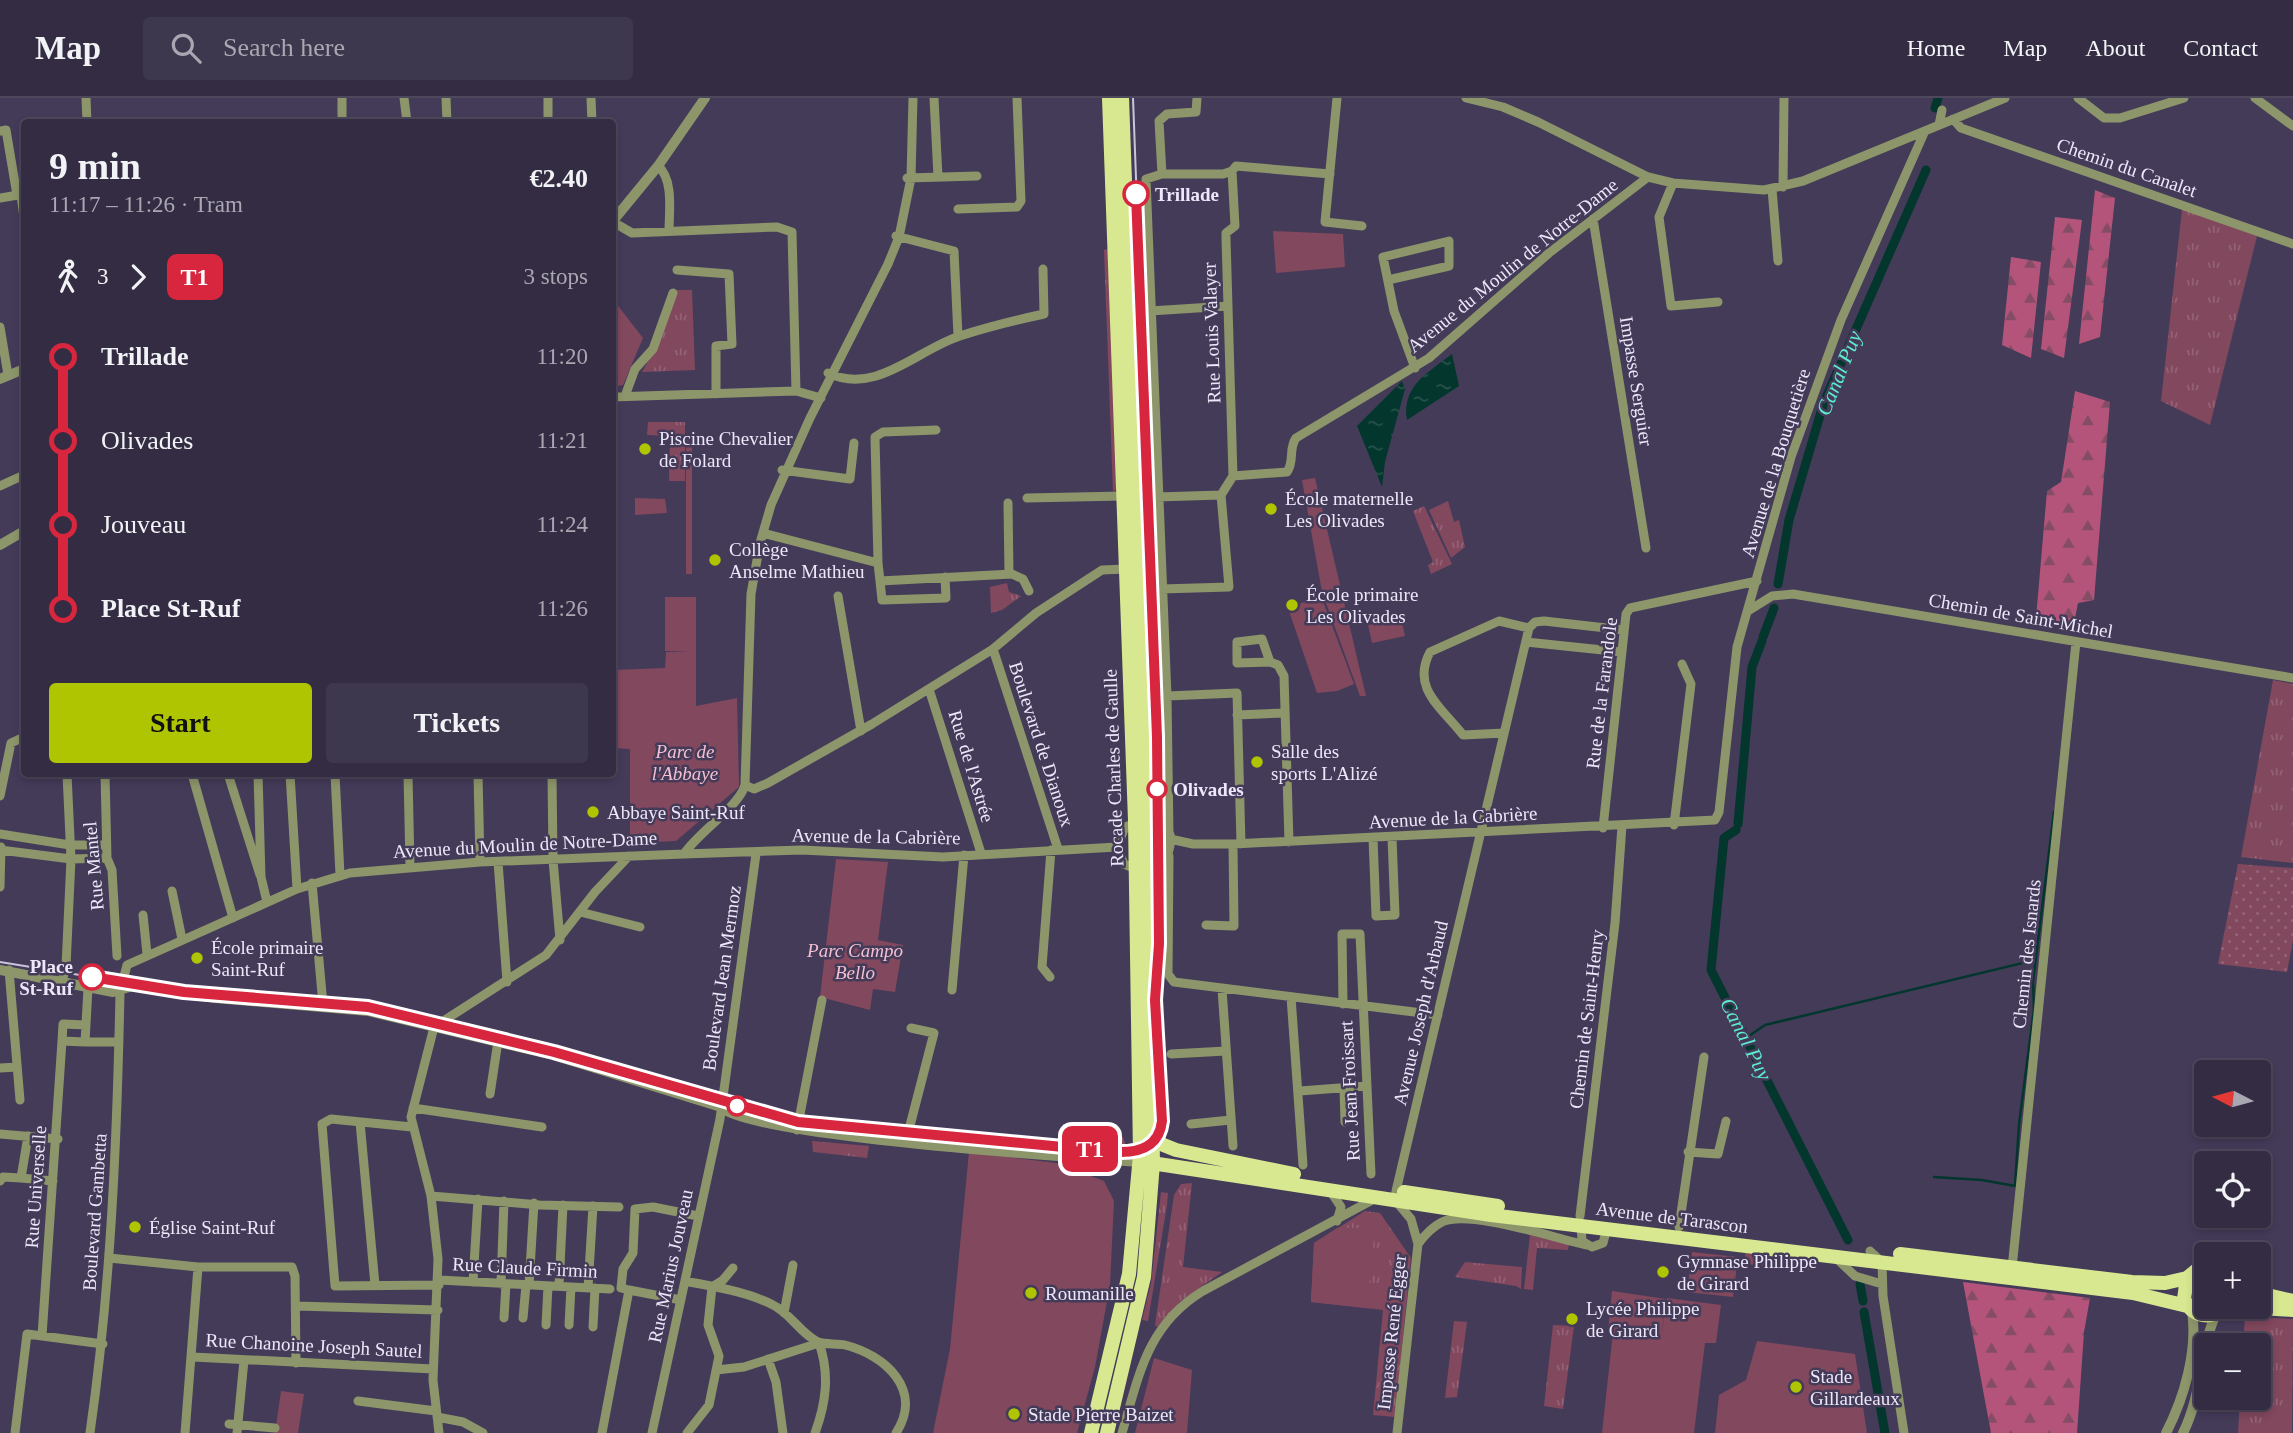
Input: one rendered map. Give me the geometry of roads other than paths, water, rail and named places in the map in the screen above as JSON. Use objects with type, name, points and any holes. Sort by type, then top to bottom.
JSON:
[{"type":"main road","name":"Rocade Charles de Gaulle","points":[[1109,98],[1126,569],[1141,820]]},
{"type":"main road","name":"Rocade Charles de Gaulle","points":[[1122,98],[1141,820],[1146,1131]]},
{"type":"main road","name":"Rocade Charles de Gaulle","points":[[1141,871],[1147,930],[1146,1162],[1149,1234]]},
{"type":"main road","name":"Avenue de Tarascon","points":[[1146,1131],[1164,1146],[1213,1159],[1432,1206],[1581,1221],[1679,1227],[2133,1293],[2194,1312]]},
{"type":"main road","name":"Avenue de Tarascon","points":[[1146,1162],[1175,1155],[1213,1159]]},
{"type":"main road","name":"Avenue de Tarascon","points":[[1146,1162],[1378,1198],[1395,1196],[1581,1221],[1607,1228],[1832,1255],[1875,1256],[2012,1268],[2148,1284],[2187,1278],[2194,1272]]},
{"type":"main road","points":[[1091,1433],[1129,1273],[1139,1179],[1146,1162]]},
{"type":"main road","name":"Rocade Charles de Gaulle","points":[[1107,1433],[1137,1313],[1160,1178],[1174,1166]]},
{"type":"main road","points":[[2187,1278],[2182,1292],[2189,1309]]},
{"type":"main road","points":[[2271,1296],[2293,1301]]},
{"type":"main road","points":[[2271,1309],[2293,1310]]},
{"type":"street","points":[[86,98],[88,119]]},
{"type":"street","points":[[342,98],[342,119]]},
{"type":"street","points":[[404,98],[407,119]]},
{"type":"street","points":[[446,98],[447,119]]},
{"type":"street","points":[[548,98],[548,119]]},
{"type":"street","points":[[591,98],[592,119]]},
{"type":"street","points":[[616,217],[658,166],[705,98]]},
{"type":"street","points":[[913,98],[909,178],[897,237],[830,374],[821,398],[783,470],[763,533],[751,594],[745,785],[754,789],[861,731],[993,649],[1036,613],[1102,570],[1126,569]]},
{"type":"street","points":[[934,98],[938,177]]},
{"type":"street","points":[[958,209],[1017,207],[1021,201],[1017,98]]},
{"type":"street","points":[[1124,165],[1129,98]]},
{"type":"street","points":[[1162,174],[1159,121],[1167,114],[1196,112],[1197,98]]},
{"type":"street","points":[[1337,98],[1325,222],[1362,226]]},
{"type":"street","points":[[1466,98],[1503,107],[1648,177],[1673,183],[1772,189],[1924,133],[2006,98]]},
{"type":"street","points":[[1783,187],[1784,98]]},
{"type":"street","points":[[2078,98],[2104,118],[2120,118],[2184,98]]},
{"type":"street","points":[[2255,98],[2293,126]]},
{"type":"street","points":[[1939,125],[1942,110]]},
{"type":"street","name":"Chemin du Canalet","points":[[1953,119],[1961,128],[2293,244]]},
{"type":"street","points":[[0,198],[21,195],[3,130]]},
{"type":"street","name":"Avenue de la Bouquetière","points":[[1715,820],[1719,812],[1737,648],[1812,395],[1924,133]]},
{"type":"street","points":[[658,166],[663,170],[668,184],[669,231]]},
{"type":"street","points":[[1330,174],[1236,166],[1232,172],[1162,174],[1150,177],[1145,184],[1167,696],[1171,978],[1222,989],[1438,1015]]},
{"type":"street","name":"Rue Louis Valayer","points":[[1232,172],[1235,226],[1226,233],[1233,476]]},
{"type":"street","points":[[909,178],[977,176]]},
{"type":"street","name":"Avenue du Moulin de Notre-Dame","points":[[1233,476],[1287,472],[1296,438],[1415,368],[1459,334],[1549,253],[1648,177]]},
{"type":"street","points":[[1673,183],[1659,217],[1671,306],[1718,302]]},
{"type":"street","points":[[1772,189],[1778,261]]},
{"type":"street","name":"Impasse Serguier","points":[[1593,219],[1646,548]]},
{"type":"street","points":[[616,225],[624,232],[632,233],[777,227],[792,232],[796,391]]},
{"type":"street","points":[[897,237],[954,251],[958,336]]},
{"type":"street","points":[[1388,280],[1449,266],[1449,241],[1383,257],[1394,311],[1415,368]]},
{"type":"street","points":[[830,374],[859,379],[888,372],[958,336],[1044,314],[1043,269]]},
{"type":"street","points":[[677,270],[729,274],[732,344],[716,346],[716,394]]},
{"type":"street","points":[[625,396],[635,369],[653,349],[673,292]]},
{"type":"street","points":[[1150,311],[1228,306]]},
{"type":"street","points":[[0,327],[4,377],[21,370]]},
{"type":"street","points":[[616,397],[796,391],[821,398]]},
{"type":"street","points":[[936,430],[883,432],[875,437],[878,563],[882,600],[946,598],[945,577]]},
{"type":"street","points":[[783,470],[850,479],[854,443]]},
{"type":"street","points":[[0,486],[21,476]]},
{"type":"street","points":[[1161,589],[1229,587],[1221,495],[1233,476]]},
{"type":"street","points":[[1157,497],[1221,495]]},
{"type":"street","points":[[1027,498],[1123,496]]},
{"type":"street","points":[[1008,503],[1009,574]]},
{"type":"street","points":[[0,545],[21,533]]},
{"type":"street","points":[[763,533],[878,563]]},
{"type":"street","points":[[880,581],[1009,574],[1023,579],[1029,591]]},
{"type":"street","name":"Rue de la Farandole","points":[[1603,828],[1626,614],[1634,606],[1757,581]]},
{"type":"street","name":"Chemin de Saint-Michel","points":[[1748,611],[1772,596],[1793,594],[2293,678]]},
{"type":"street","points":[[838,596],[861,731]]},
{"type":"street","points":[[1504,733],[1463,735],[1423,685],[1422,673],[1430,652],[1499,621],[1529,628],[1535,622],[1544,621],[1624,630]]},
{"type":"street","name":"Avenue Joseph d'Arbaud","points":[[1395,1196],[1529,628]]},
{"type":"street","points":[[1526,642],[1622,652]]},
{"type":"street","name":"Chemin des Isnards","points":[[2012,1268],[2076,642]]},
{"type":"street","name":"Boulevard de Dianoux","points":[[993,649],[1054,849]]},
{"type":"street","points":[[1270,662],[1278,665],[1284,676],[1289,842]]},
{"type":"street","points":[[1674,825],[1691,684],[1682,664]]},
{"type":"street","name":"Rue de l'Astrée","points":[[929,689],[981,853]]},
{"type":"street","points":[[1167,696],[1237,693],[1234,926],[1206,925]]},
{"type":"street","points":[[1237,715],[1284,713]]},
{"type":"street","points":[[0,796],[11,743],[21,738]]},
{"type":"street","points":[[62,982],[66,966],[71,859],[67,777]]},
{"type":"street","name":"Rue Mantel","points":[[104,777],[106,845],[112,870],[117,956]]},
{"type":"street","points":[[193,777],[233,918]]},
{"type":"street","points":[[229,777],[267,902]]},
{"type":"street","points":[[258,777],[261,877]]},
{"type":"street","points":[[290,777],[297,889]]},
{"type":"street","points":[[335,777],[340,875]]},
{"type":"street","points":[[408,777],[410,867]]},
{"type":"street","points":[[478,777],[480,862]]},
{"type":"street","points":[[552,777],[552,860],[560,940]]},
{"type":"street","name":"Avenue du Moulin de Notre-Dame","points":[[121,992],[127,965],[147,954],[297,889],[340,875],[480,862],[684,854],[693,840],[738,800],[745,785]]},
{"type":"street","points":[[1161,866],[1141,871],[1121,860],[1113,847],[1121,832],[1141,820],[1162,825],[1170,837]]},
{"type":"street","name":"Avenue de la Cabrière","points":[[1170,837],[1193,844],[1237,844],[1674,825],[1715,820]]},
{"type":"street","name":"Chemin de Saint-Henry","points":[[1581,1221],[1615,923],[1622,826]]},
{"type":"street","points":[[0,834],[70,845],[106,845]]},
{"type":"street","points":[[1373,838],[1376,916],[1395,915],[1392,837]]},
{"type":"street","name":"Avenue de la Cabrière","points":[[1170,854],[1193,844]]},
{"type":"street","name":"Avenue de la Cabrière","points":[[684,854],[756,854],[802,850],[964,855],[1113,847]]},
{"type":"street","points":[[0,887],[0,848],[71,859],[107,858]]},
{"type":"street","points":[[1049,977],[1042,967],[1054,849]]},
{"type":"street","name":"Boulevard Jean Mermoz","points":[[721,1107],[756,854]]},
{"type":"street","points":[[1147,930],[1153,887],[1161,866],[1170,854]]},
{"type":"street","points":[[953,990],[964,855]]},
{"type":"street","points":[[439,1433],[433,1369],[439,1283],[431,1196],[412,1127],[413,1108],[433,1027],[546,955],[595,892],[629,856]]},
{"type":"street","points":[[498,862],[507,982]]},
{"type":"street","points":[[312,883],[323,1005]]},
{"type":"street","points":[[172,891],[182,939]]},
{"type":"street","points":[[580,912],[640,927]]},
{"type":"street","points":[[143,915],[147,954]]},
{"type":"street","name":"Rue Jean Froissart","points":[[1343,1004],[1342,934],[1360,934],[1361,1006],[1371,1174]]},
{"type":"street","points":[[20,1100],[5,970],[88,988],[121,992]]},
{"type":"street","name":"Avenue de Tarascon","points":[[121,992],[132,986],[205,997],[323,1005],[368,1011],[592,1066],[721,1107],[733,1115],[797,1130],[1146,1162]]},
{"type":"street","points":[[85,1042],[88,988]]},
{"type":"street","points":[[1222,989],[1233,1146]]},
{"type":"street","name":"Boulevard Gambetta","points":[[90,1433],[103,1344],[121,992]]},
{"type":"street","points":[[1291,997],[1300,1091],[1303,1166]]},
{"type":"street","points":[[797,1130],[822,1000]]},
{"type":"street","points":[[86,1025],[63,1024],[62,1041],[119,1042]]},
{"type":"street","points":[[906,1141],[934,1033],[911,1028]]},
{"type":"street","name":"Rue Universelle","points":[[42,1336],[58,1139],[62,1041]]},
{"type":"street","points":[[490,1094],[498,1041]]},
{"type":"street","points":[[1171,1054],[1226,1051]]},
{"type":"street","points":[[1679,1227],[1704,1057]]},
{"type":"street","points":[[0,1068],[18,1067]]},
{"type":"street","points":[[1300,1091],[1366,1086]]},
{"type":"street","points":[[1344,1088],[1345,1122]]},
{"type":"street","name":"Rue Marius Jouveau","points":[[652,1433],[721,1107]]},
{"type":"street","points":[[413,1108],[542,1126]]},
{"type":"street","name":"Rue Claude Firmin","points":[[360,1122],[331,1119],[322,1124],[335,1286],[473,1282],[610,1289]]},
{"type":"street","points":[[1191,1124],[1231,1120]]},
{"type":"street","points":[[1688,1152],[1718,1154],[1726,1121]]},
{"type":"street","points":[[375,1285],[360,1122],[412,1127]]},
{"type":"street","points":[[0,1134],[58,1139]]},
{"type":"street","points":[[21,1178],[27,1136]]},
{"type":"street","points":[[0,1181],[4,1177],[53,1181]]},
{"type":"street","points":[[1327,1188],[1341,1207],[1337,1221]]},
{"type":"street","points":[[431,1196],[619,1207]]},
{"type":"street","name":"Impasse René Egger","points":[[1395,1196],[1411,1219],[1418,1244],[1397,1433]]},
{"type":"street","points":[[1122,1433],[1149,1346],[1177,1310],[1217,1284],[1378,1198]]},
{"type":"street","points":[[473,1282],[478,1199]]},
{"type":"street","points":[[504,1201],[504,1318]]},
{"type":"street","points":[[523,1318],[534,1203]]},
{"type":"street","points":[[559,1286],[563,1205]]},
{"type":"street","points":[[593,1206],[593,1327]]},
{"type":"street","points":[[1432,1206],[1441,1214],[1456,1219],[1538,1231],[1587,1245],[1598,1246],[1603,1243],[1607,1228]]},
{"type":"street","points":[[681,1300],[621,1288],[623,1269],[633,1253],[635,1209],[653,1207],[698,1216]]},
{"type":"street","points":[[1418,1244],[1442,1222],[1456,1219]]},
{"type":"street","points":[[1581,1221],[1580,1235],[1587,1245]]},
{"type":"street","points":[[1832,1255],[1855,1276],[1882,1284]]},
{"type":"street","points":[[1869,1280],[1866,1270],[1875,1256]]},
{"type":"street","points":[[1875,1256],[1882,1284],[1904,1433]]},
{"type":"street","points":[[109,1258],[198,1267],[292,1267],[296,1306],[296,1363]]},
{"type":"street","points":[[784,1313],[793,1265]]},
{"type":"street","points":[[185,1433],[198,1267]]},
{"type":"street","points":[[712,1287],[723,1280],[733,1268]]},
{"type":"street","points":[[685,1281],[774,1305],[818,1342],[824,1357],[826,1392],[815,1433]]},
{"type":"street","points":[[546,1325],[548,1286]]},
{"type":"street","points":[[569,1325],[571,1287]]},
{"type":"street","points":[[687,1433],[709,1405],[719,1356],[708,1325],[712,1287]]},
{"type":"street","points":[[602,1433],[629,1290]]},
{"type":"street","points":[[296,1306],[438,1310]]},
{"type":"street","points":[[2166,1433],[2187,1374],[2192,1347],[2189,1309]]},
{"type":"street","points":[[2183,1433],[2198,1393],[2208,1333],[2216,1319]]},
{"type":"street","points":[[15,1433],[27,1334],[103,1344]]},
{"type":"street","points":[[716,1370],[744,1367],[818,1342],[842,1344],[865,1351],[895,1373],[904,1391],[902,1424],[896,1433]]},
{"type":"street","name":"Rue Chanoine Joseph Sautel","points":[[193,1357],[433,1369]]},
{"type":"street","points":[[768,1359],[776,1382],[783,1433]]},
{"type":"street","points":[[244,1360],[234,1427],[275,1428]]},
{"type":"street","points":[[358,1401],[437,1414],[463,1422],[483,1433]]},
{"type":"water","points":[[1452,354],[1459,386],[1407,420],[1406,408],[1413,389],[1426,374]]},
{"type":"water","points":[[1402,381],[1405,389],[1385,462],[1382,487],[1357,426]]},
{"type":"waterway","name":"Canal Puy","points":[[1935,108],[1938,98]]},
{"type":"waterway","name":"Canal Puy","points":[[1778,584],[1789,520],[1824,402],[1926,170]]},
{"type":"waterway","name":"Canal Puy","points":[[1763,637],[1774,608]]},
{"type":"waterway","name":"Canal Puy","points":[[1738,824],[1752,667],[1762,641]]},
{"type":"waterway","points":[[1934,1177],[1982,1180],[2015,1186],[2019,1124],[2034,1009],[2033,981],[2054,812]]},
{"type":"waterway","name":"Canal Puy","points":[[1736,830],[1724,838],[1711,970],[1848,1240]]},
{"type":"waterway","points":[[1746,1038],[1765,1025],[2035,960]]},
{"type":"waterway","name":"Canal Puy","points":[[1860,1284],[1863,1301]]},
{"type":"waterway","name":"Canal Puy","points":[[1864,1312],[1885,1433]]},
{"type":"tram line","points":[[0,962],[184,992],[368,1007],[554,1052],[798,1122],[1116,1152],[1146,1147],[1157,1137],[1162,1121],[1155,1000],[1159,944],[1157,737],[1133,98]]},
{"type":"tram line","name":"T1","points":[[92,977],[184,992],[322,1001],[368,1007],[554,1052],[798,1122],[1116,1152],[1136,1152],[1149,1146],[1162,1126],[1155,1019],[1159,944],[1157,737],[1136,194]]},
{"type":"place","name":"Trillade","points":[[1136,194]]},
{"type":"place","name":"Piscine Chevalier de Folard","points":[[645,449]]},
{"type":"place","name":"École maternelle Les Olivades","points":[[1271,509]]},
{"type":"place","name":"Collège Anselme Mathieu","points":[[715,560]]},
{"type":"place","name":"École primaire Les Olivades","points":[[1292,605]]},
{"type":"place","name":"Salle des sports L'Alizé","points":[[1257,762]]},
{"type":"place","name":"Olivades","points":[[1157,789]]},
{"type":"place","name":"Abbaye Saint-Ruf","points":[[593,812]]},
{"type":"place","name":"École primaire Saint-Ruf","points":[[197,958]]},
{"type":"place","name":"Place St-Ruf","points":[[92,977]]},
{"type":"place","name":"Église Saint-Ruf","points":[[135,1227]]},
{"type":"place","name":"Gymnase Philippe de Girard","points":[[1663,1272]]},
{"type":"place","name":"Roumanille","points":[[1031,1293]]},
{"type":"place","name":"Lycée Philippe de Girard","points":[[1572,1319]]},
{"type":"place","name":"Stade Gillardeaux","points":[[1796,1387]]},
{"type":"place","name":"Stade Pierre Baizet","points":[[1014,1414]]},
{"type":"park label","name":"Parc de l'Abbaye","points":[[685,762]]},
{"type":"park label","name":"Parc Campo Bello","points":[[855,961]]}]
